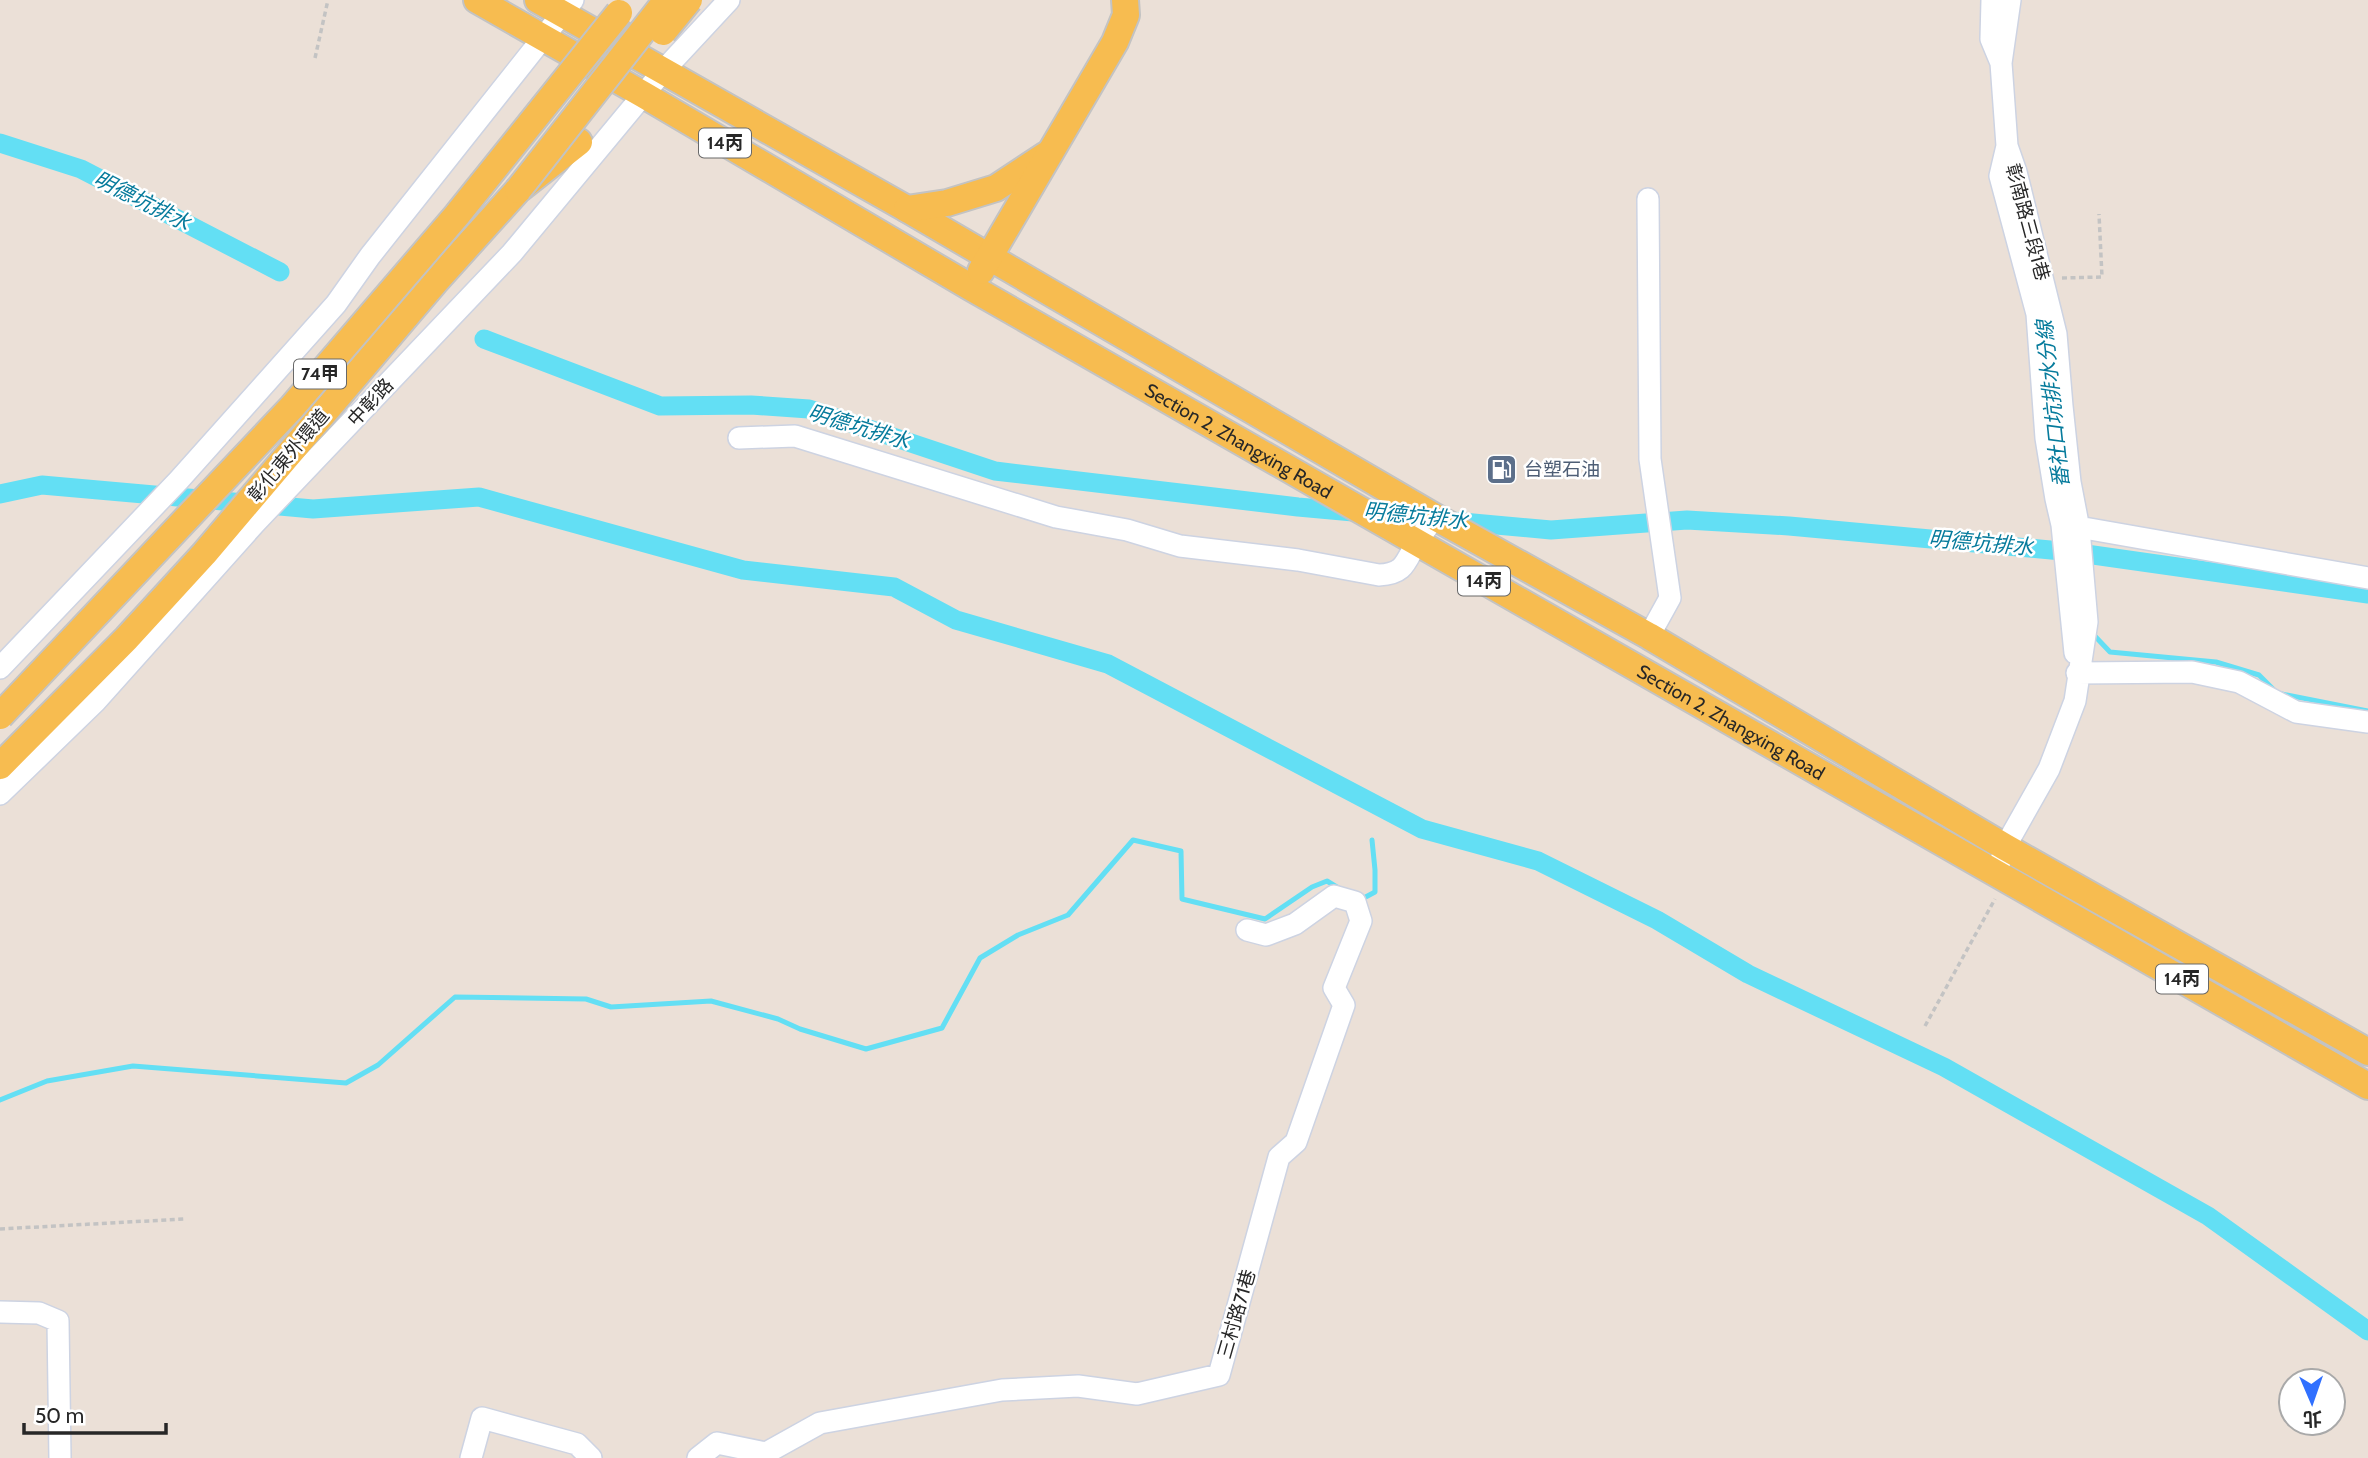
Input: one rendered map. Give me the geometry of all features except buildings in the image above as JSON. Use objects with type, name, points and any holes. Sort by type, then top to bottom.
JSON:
[{"type":"main road","name":"Section 2, Zhangxing Road","points":[[477,0],[972,288],[2368,1086]]},
{"type":"main road","name":"Section 2, Zhangxing Road","points":[[538,0],[568,7],[663,71],[907,209],[1435,517],[1649,636],[2005,848],[2368,1052]]},
{"type":"main road","name":"彰化東外環道","points":[[0,766],[127,638],[204,554],[435,282],[518,190],[667,0]]},
{"type":"main road","points":[[518,190],[579,142],[689,0]]},
{"type":"main road","name":"彰化東外環道","points":[[0,716],[292,407],[457,215],[625,4]]},
{"type":"main road","points":[[972,288],[1115,42],[1126,7]]},
{"type":"main road","points":[[907,209],[947,203],[996,188],[1050,152]]},
{"type":"street","name":"中彰路","points":[[0,794],[95,702],[255,523],[512,253],[663,71],[729,0]]},
{"type":"street","name":"彰南路三段1巷","points":[[1992,0],[1991,39],[2001,63]]},
{"type":"street","name":"彰南路三段1巷","points":[[1996,873],[2005,848],[2049,769],[2075,701],[2077,673],[2075,575],[2056,334],[2007,146],[2001,63],[2010,0]]},
{"type":"street","points":[[0,668],[179,480],[336,303],[370,256],[568,7]]},
{"type":"street","name":"彰南路三段1巷","points":[[2007,146],[2000,176],[2037,314],[2046,438],[2056,499],[2070,526]]},
{"type":"street","points":[[1648,199],[1650,458],[1670,598],[1649,636]]},
{"type":"street","points":[[740,438],[795,436],[1056,517],[1127,530],[1180,546],[1298,560],[1379,575],[1392,574],[1405,565],[1435,517]]},
{"type":"street","points":[[2070,526],[2368,578]]},
{"type":"street","points":[[2077,673],[2192,672],[2239,682],[2296,712],[2368,722]]},
{"type":"street","name":"三村路71巷","points":[[698,1458],[717,1443],[766,1453],[820,1423],[1002,1390],[1078,1386],[1137,1394],[1219,1375],[1279,1157],[1296,1142],[1344,1005],[1334,988],[1361,921],[1355,902],[1334,896],[1295,925],[1266,935],[1247,930]]},
{"type":"street","points":[[0,1312],[39,1313],[58,1321],[60,1458]]},
{"type":"street","points":[[471,1458],[482,1418],[577,1444],[591,1458]]},
{"type":"path","points":[[314,58],[328,0]]},
{"type":"path","points":[[2043,279],[2102,277],[2099,214]]},
{"type":"path","points":[[1925,1026],[1999,892],[1996,873]]},
{"type":"path","points":[[0,1229],[184,1219]]},
{"type":"waterway","name":"明德坑排水","points":[[0,143],[81,169],[280,272]]},
{"type":"waterway","name":"明德坑排水","points":[[484,339],[660,406],[751,405],[809,409],[995,471],[1298,507],[1551,530],[1687,520],[1789,526],[2072,552],[2368,594]]},
{"type":"waterway","points":[[0,494],[42,485],[313,509],[479,497],[743,570],[894,587],[956,620],[1108,664],[1422,829],[1538,861],[1657,920],[1748,974],[1944,1067],[2208,1216],[2368,1331]]},
{"type":"waterway","points":[[2091,632],[2110,652],[2216,662],[2259,675],[2277,693],[2368,711]]},
{"type":"waterway","points":[[0,1100],[47,1081],[133,1066],[346,1083],[378,1065],[455,997],[586,999],[611,1007],[711,1001],[778,1019],[800,1029],[866,1049],[942,1028],[980,958],[1018,935],[1068,915],[1133,840],[1181,851],[1182,899],[1265,919],[1312,887],[1327,881],[1340,889]]},
{"type":"waterway","points":[[1360,900],[1375,892],[1372,840]]},
{"type":"place","name":"台塑石油","points":[[1501,469]]},
{"type":"water label","name":"番社口坑排水分線","points":[[2053,404]]}]
